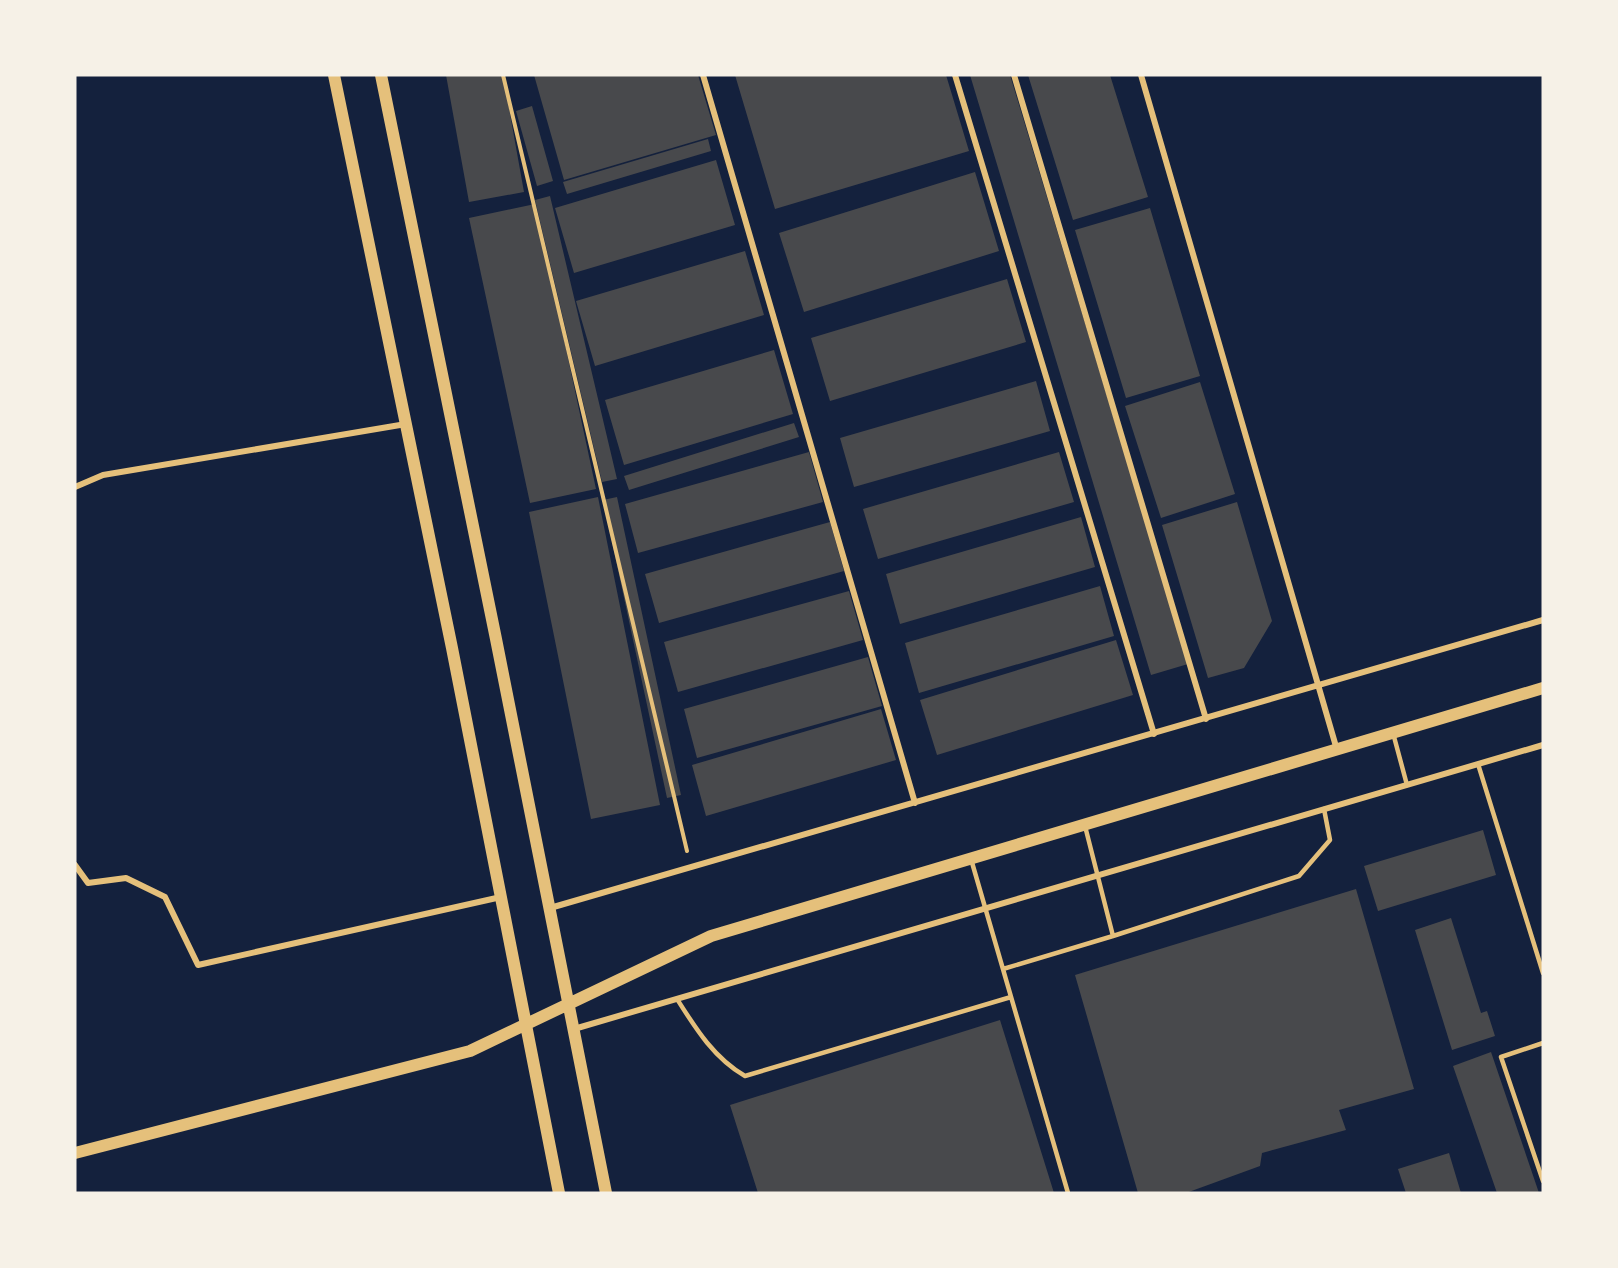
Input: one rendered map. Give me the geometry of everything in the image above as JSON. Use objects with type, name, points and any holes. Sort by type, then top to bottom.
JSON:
[{"type":"main road","points":[[334,75],[527,1024],[559,1193]]},
{"type":"main road","points":[[381,75],[606,1193]]},
{"type":"main road","points":[[75,1153],[470,1051],[711,936],[1543,688]]},
{"type":"street","points":[[703,75],[915,803]]},
{"type":"street","points":[[955,75],[1154,734]]},
{"type":"street","points":[[1014,75],[1206,719]]},
{"type":"street","points":[[1141,75],[1337,750]]},
{"type":"street","points":[[75,488],[103,475],[406,424]]},
{"type":"street","points":[[550,908],[1543,620]]},
{"type":"street","points":[[574,1029],[1543,745]]},
{"type":"street","points":[[75,865],[88,883],[126,878],[165,897],[198,965],[501,897]]},
{"type":"lane","points":[[1393,733],[1407,785]]},
{"type":"lane","points":[[1478,764],[1543,974]]},
{"type":"lane","points":[[1004,969],[1299,876],[1330,840],[1324,809]]},
{"type":"lane","points":[[1085,825],[1113,936]]},
{"type":"lane","points":[[971,858],[1068,1193]]},
{"type":"lane","points":[[676,999],[695,1027],[727,1065],[745,1076],[1011,997]]},
{"type":"lane","points":[[1543,1042],[1501,1057],[1543,1180]]},
{"type":"path","points":[[503,75],[691,867]]},
{"type":"building","points":[[446,75],[503,75],[524,192],[469,202]]},
{"type":"building","points":[[534,75],[698,75],[716,135],[564,180]]},
{"type":"building","points":[[735,75],[946,75],[969,151],[775,209]]},
{"type":"building","points":[[970,75],[1010,75],[1188,664],[1151,675]]},
{"type":"building","points":[[1028,75],[1110,75],[1148,197],[1073,220]]},
{"type":"building","points":[[532,106],[553,181],[537,186],[516,111]]},
{"type":"building","points":[[708,139],[711,151],[567,194],[563,182]]},
{"type":"building","points":[[716,160],[735,225],[574,273],[555,208]]},
{"type":"building","points":[[975,172],[999,251],[804,312],[779,233]]},
{"type":"building","points":[[550,196],[617,479],[602,482],[535,200]]},
{"type":"building","points":[[535,204],[596,489],[530,503],[469,218]]},
{"type":"building","points":[[1150,208],[1200,376],[1126,398],[1075,230]]},
{"type":"building","points":[[745,251],[764,315],[595,366],[576,301]]},
{"type":"building","points":[[1007,279],[1026,342],[830,401],[811,338]]},
{"type":"building","points":[[774,350],[793,414],[624,465],[605,400]]},
{"type":"building","points":[[1036,381],[1050,431],[854,487],[840,438]]},
{"type":"building","points":[[1200,382],[1235,494],[1161,518],[1125,406]]},
{"type":"building","points":[[794,423],[799,437],[629,490],[624,476]]},
{"type":"building","points":[[809,452],[823,502],[638,553],[625,504]]},
{"type":"building","points":[[1059,452],[1074,502],[878,559],[863,509]]},
{"type":"building","points":[[598,497],[660,805],[591,819],[529,512]]},
{"type":"building","points":[[617,497],[681,795],[667,798],[603,500]]},
{"type":"building","points":[[1237,502],[1272,621],[1244,668],[1208,678],[1162,525]]},
{"type":"building","points":[[1081,517],[1095,567],[900,624],[886,574]]},
{"type":"building","points":[[830,522],[844,571],[659,623],[645,574]]},
{"type":"building","points":[[1100,586],[1114,636],[919,693],[905,643]]},
{"type":"building","points":[[849,591],[863,640],[678,692],[664,642]]},
{"type":"building","points":[[1116,640],[1133,695],[937,755],[920,700]]},
{"type":"building","points":[[868,657],[882,706],[697,758],[684,709]]},
{"type":"building","points":[[881,709],[896,760],[706,816],[692,765]]},
{"type":"building","points":[[1483,830],[1496,875],[1378,911],[1364,866]]},
{"type":"building","points":[[1356,889],[1414,1089],[1339,1110],[1346,1130],[1262,1153],[1260,1166],[1186,1193],[1138,1193],[1075,975]]},
{"type":"building","points":[[1451,918],[1481,1013],[1487,1011],[1495,1036],[1452,1050],[1415,930]]},
{"type":"building","points":[[1000,1020],[1054,1193],[758,1193],[730,1105]]},
{"type":"building","points":[[1491,1052],[1539,1193],[1497,1193],[1453,1066]]},
{"type":"building","points":[[1449,1153],[1461,1193],[1406,1193],[1398,1169]]}]
